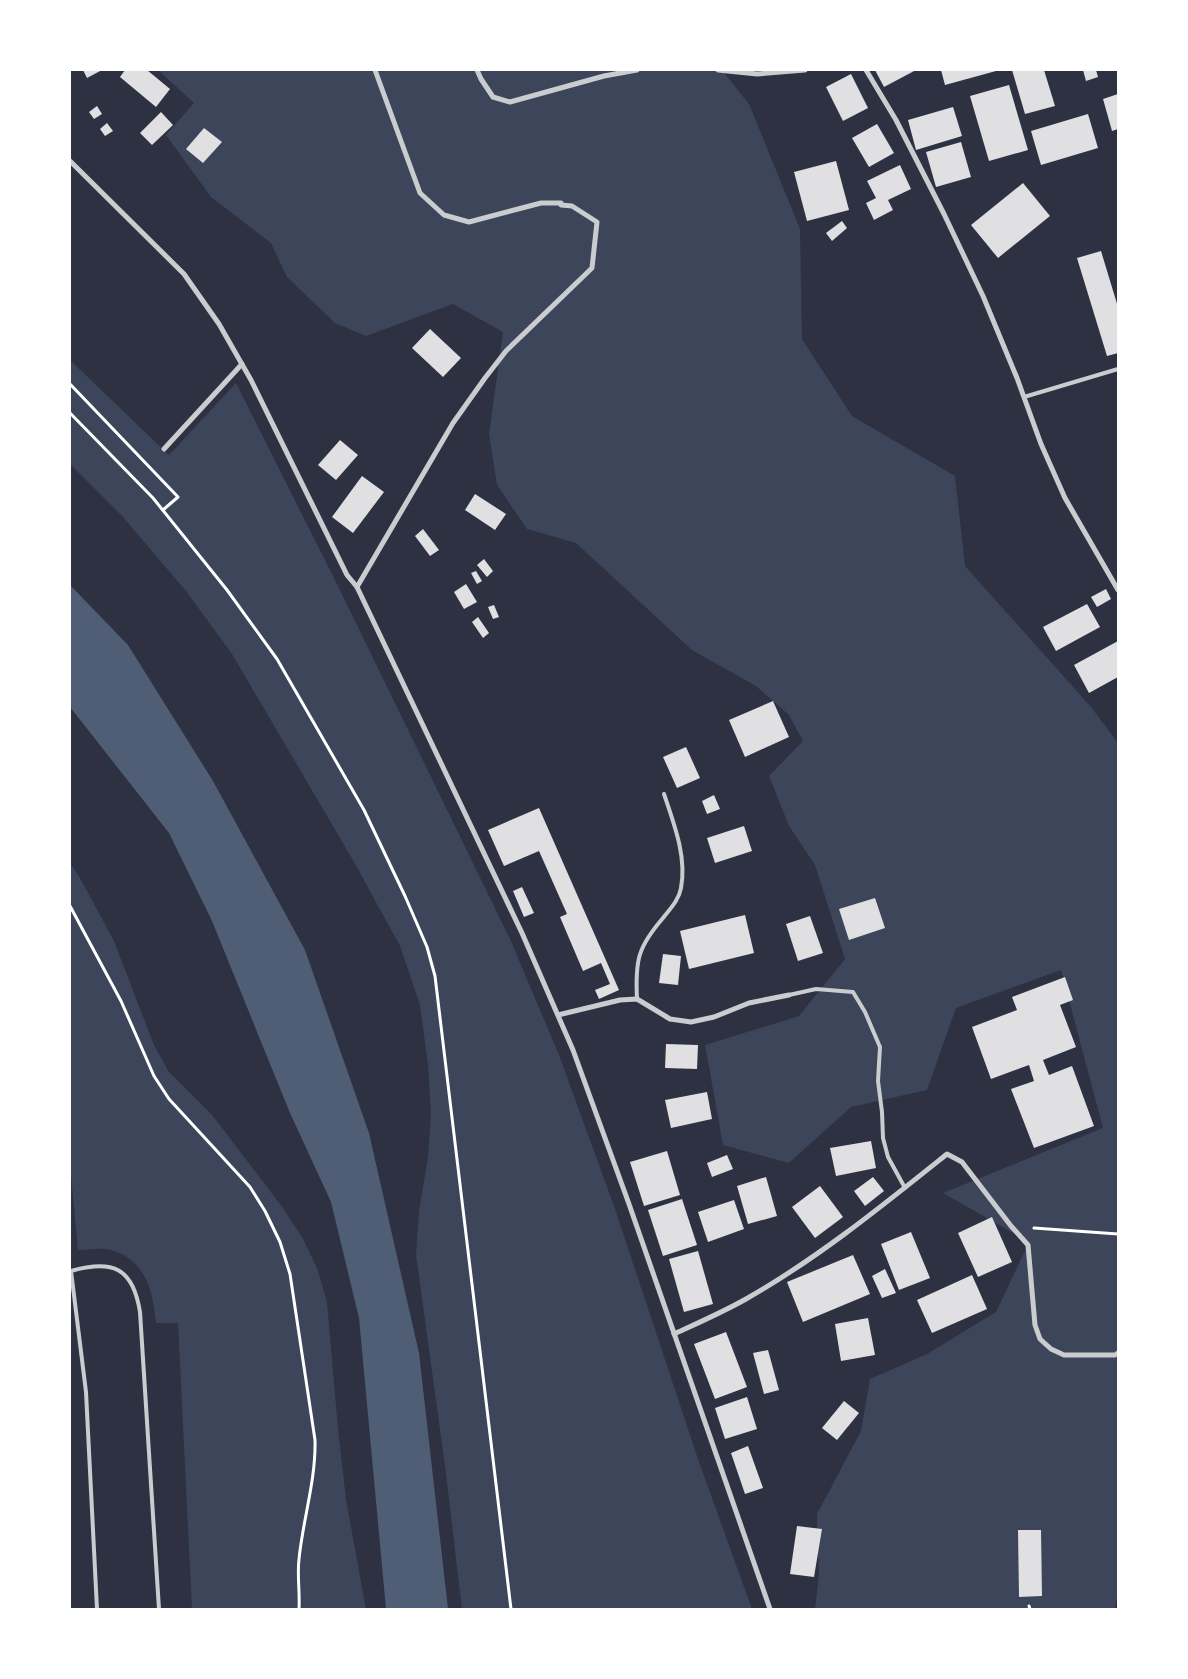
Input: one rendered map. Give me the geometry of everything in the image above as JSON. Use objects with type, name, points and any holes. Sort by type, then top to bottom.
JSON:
[{"type":"street","points":[[357,587],[453,423],[485,378],[506,351],[592,268],[597,222],[572,206],[561,205],[561,203],[541,203],[469,222],[444,215],[420,193],[375,70]]},
{"type":"street","points":[[477,70],[480,79],[492,97],[510,102],[604,76],[637,70]]},
{"type":"street","points":[[718,70],[757,74],[805,70]]},
{"type":"street","points":[[866,70],[896,120],[983,296],[1064,498],[1118,590]]},
{"type":"street","points":[[70,161],[184,274],[219,324],[242,364],[347,575],[357,587],[518,924],[573,1050],[629,1204],[770,1609]]},
{"type":"street","points":[[164,449],[242,364]]},
{"type":"street","points":[[558,1015],[620,1000],[636,999],[670,1019],[691,1022],[714,1017],[749,1003],[789,995]]},
{"type":"street","points":[[674,1334],[745,1300],[826,1248],[947,1154],[962,1162],[1028,1245],[1032,1307],[1040,1339],[1051,1349],[1064,1355],[1115,1355],[1118,1353]]},
{"type":"lane","points":[[1024,397],[1118,369]]},
{"type":"lane","points":[[636,999],[635,974],[640,953],[647,938],[676,902],[681,889],[682,863],[676,830],[664,794]]},
{"type":"lane","points":[[789,995],[816,989],[853,992],[861,1005],[880,1048],[878,1081],[883,1138],[888,1157],[905,1188]]},
{"type":"lane","points":[[70,1264],[86,1392],[97,1609]]},
{"type":"lane","points":[[71,1271],[87,1266],[104,1266],[118,1270],[130,1280],[138,1298],[159,1609]]},
{"type":"path","points":[[70,384],[178,497],[163,511]]},
{"type":"path","points":[[70,413],[122,465],[163,511],[227,590],[277,659],[364,810],[427,947],[435,976],[511,1609]]},
{"type":"path","points":[[70,906],[121,1001],[154,1076],[169,1098],[250,1187],[266,1211],[280,1242],[290,1274],[315,1440],[315,1459],[298,1561],[299,1609]]},
{"type":"path","points":[[1011,1226],[1118,1234]]},
{"type":"shaded area","points":[[158,70],[722,70],[749,104],[800,229],[802,339],[852,416],[955,476],[965,566],[1091,707],[1118,743],[1118,1591],[1115,1609],[815,1609],[819,1574],[817,1514],[861,1431],[870,1379],[927,1354],[996,1312],[1029,1242],[943,1193],[1103,1128],[1061,970],[956,1008],[927,1090],[851,1107],[789,1163],[723,1145],[705,1045],[799,1016],[845,959],[815,865],[789,826],[769,776],[803,741],[789,715],[756,686],[692,650],[576,543],[527,529],[497,485],[489,434],[503,332],[453,304],[366,336],[335,323],[287,277],[271,243],[211,197],[166,135],[194,103]]},
{"type":"shaded area","points":[[70,360],[169,455],[236,383],[336,582],[510,939],[559,1055],[614,1206],[698,1459],[752,1609],[462,1609],[445,1466],[416,1255],[419,1211],[428,1157],[431,1114],[428,1065],[420,1005],[400,946],[354,862],[232,654],[186,591],[122,516],[70,464]]},
{"type":"shaded area","points":[[70,585],[128,645],[213,781],[305,950],[369,1133],[419,1353],[448,1609],[386,1609],[359,1318],[331,1202],[290,1113],[212,921],[169,833],[70,707]]},
{"type":"shaded area","points":[[70,863],[114,941],[154,1045],[169,1072],[213,1116],[283,1208],[302,1237],[317,1268],[327,1302],[346,1499],[366,1609],[192,1609],[178,1323],[156,1323],[153,1301],[147,1281],[142,1272],[127,1257],[107,1249],[78,1250],[70,1165]]},
{"type":"building","points":[[83,70],[102,70],[87,78]]},
{"type":"building","points":[[125,70],[147,70],[170,89],[156,107],[120,77]]},
{"type":"building","points":[[875,70],[916,70],[884,87]]},
{"type":"building","points":[[941,70],[996,70],[996,71],[945,85]]},
{"type":"building","points":[[1012,70],[1044,70],[1055,106],[1025,114]]},
{"type":"building","points":[[1083,70],[1096,70],[1098,77],[1086,81]]},
{"type":"building","points":[[851,74],[868,108],[843,121],[826,87]]},
{"type":"building","points":[[1009,85],[1028,150],[989,161],[970,96]]},
{"type":"building","points":[[1118,94],[1118,129],[1112,131],[1103,99]]},
{"type":"building","points":[[97,106],[102,114],[94,119],[89,112]]},
{"type":"building","points":[[953,107],[962,136],[916,150],[908,120]]},
{"type":"building","points":[[161,112],[173,125],[152,145],[140,133]]},
{"type":"building","points":[[1088,114],[1098,148],[1041,165],[1031,131]]},
{"type":"building","points":[[107,123],[113,131],[105,136],[100,129]]},
{"type":"building","points":[[877,124],[894,153],[869,167],[852,138]]},
{"type":"building","points":[[204,128],[222,142],[203,163],[186,149]]},
{"type":"building","points":[[961,142],[971,177],[936,187],[926,152]]},
{"type":"building","points":[[836,161],[849,210],[807,221],[794,172]]},
{"type":"building","points":[[900,165],[911,189],[888,200],[893,210],[874,220],[866,203],[876,198],[867,181]]},
{"type":"building","points":[[1023,183],[1050,216],[998,258],[971,225]]},
{"type":"building","points":[[842,221],[847,228],[832,241],[826,233]]},
{"type":"building","points":[[1101,251],[1118,307],[1118,353],[1107,356],[1077,258]]},
{"type":"building","points":[[430,329],[461,358],[443,377],[412,348]]},
{"type":"building","points":[[340,440],[358,455],[336,480],[318,465]]},
{"type":"building","points":[[362,476],[384,492],[353,533],[332,517]]},
{"type":"building","points":[[475,494],[506,514],[495,530],[465,510]]},
{"type":"building","points":[[423,529],[439,550],[430,556],[415,536]]},
{"type":"building","points":[[484,559],[493,571],[487,577],[477,565]]},
{"type":"building","points":[[476,571],[482,581],[477,584],[471,573]]},
{"type":"building","points":[[466,584],[477,602],[464,609],[454,592]]},
{"type":"building","points":[[1106,589],[1111,599],[1097,607],[1091,597]]},
{"type":"building","points":[[1087,604],[1100,627],[1056,651],[1043,627]]},
{"type":"building","points":[[494,605],[499,617],[493,619],[488,607]]},
{"type":"building","points":[[478,617],[489,633],[483,638],[472,622]]},
{"type":"building","points":[[1118,641],[1118,677],[1089,693],[1074,665]]},
{"type":"building","points":[[773,701],[789,737],[745,757],[729,720]]},
{"type":"building","points":[[686,747],[700,778],[677,788],[663,757]]},
{"type":"building","points":[[714,795],[720,809],[707,814],[702,801]]},
{"type":"building","points":[[539,808],[619,990],[599,999],[595,990],[610,984],[601,963],[583,971],[560,917],[567,914],[539,851],[504,866],[488,830]]},
{"type":"building","points":[[744,826],[752,851],[715,863],[707,838]]},
{"type":"building","points":[[522,887],[534,913],[524,917],[513,891]]},
{"type":"building","points":[[875,898],[885,928],[849,940],[839,909]]},
{"type":"building","points":[[745,915],[754,953],[689,969],[680,931]]},
{"type":"building","points":[[810,916],[823,953],[798,961],[786,924]]},
{"type":"building","points":[[663,954],[681,956],[678,985],[659,983]]},
{"type":"building","points":[[1065,977],[1073,1000],[1060,1005],[1076,1047],[1043,1060],[1049,1075],[1072,1066],[1094,1126],[1034,1148],[1011,1089],[1034,1081],[1029,1065],[991,1079],[972,1027],[1017,1010],[1012,997]]},
{"type":"building","points":[[666,1044],[698,1045],[697,1069],[665,1068]]},
{"type":"building","points":[[707,1092],[712,1119],[671,1128],[665,1100]]},
{"type":"building","points":[[871,1141],[876,1168],[836,1176],[830,1148]]},
{"type":"building","points":[[667,1151],[680,1195],[644,1206],[630,1162]]},
{"type":"building","points":[[727,1155],[733,1169],[712,1177],[707,1163]]},
{"type":"building","points":[[766,1177],[777,1216],[748,1224],[737,1186]]},
{"type":"building","points":[[873,1177],[884,1191],[865,1206],[854,1191]]},
{"type":"building","points":[[820,1186],[843,1217],[815,1238],[792,1207]]},
{"type":"building","points":[[682,1199],[697,1245],[663,1256],[648,1210]]},
{"type":"building","points":[[734,1200],[744,1229],[708,1242],[698,1212]]},
{"type":"building","points":[[992,1217],[1012,1262],[978,1277],[958,1233]]},
{"type":"building","points":[[911,1232],[930,1278],[899,1290],[881,1244]]},
{"type":"building","points":[[698,1251],[713,1304],[684,1312],[669,1259]]},
{"type":"building","points":[[853,1255],[870,1294],[803,1322],[787,1282]]},
{"type":"building","points":[[885,1269],[896,1293],[882,1298],[872,1276]]},
{"type":"building","points":[[972,1275],[987,1309],[932,1333],[917,1300]]},
{"type":"building","points":[[868,1318],[875,1355],[841,1361],[835,1324]]},
{"type":"building","points":[[726,1332],[747,1387],[715,1399],[694,1344]]},
{"type":"building","points":[[768,1350],[779,1390],[764,1394],[753,1353]]},
{"type":"building","points":[[747,1397],[757,1429],[725,1439],[715,1408]]},
{"type":"building","points":[[844,1401],[859,1413],[837,1440],[822,1428]]},
{"type":"building","points":[[748,1446],[763,1488],[745,1494],[731,1453]]},
{"type":"building","points":[[797,1526],[822,1529],[814,1577],[790,1574]]},
{"type":"building","points":[[1018,1530],[1041,1530],[1042,1596],[1019,1597]]}]
